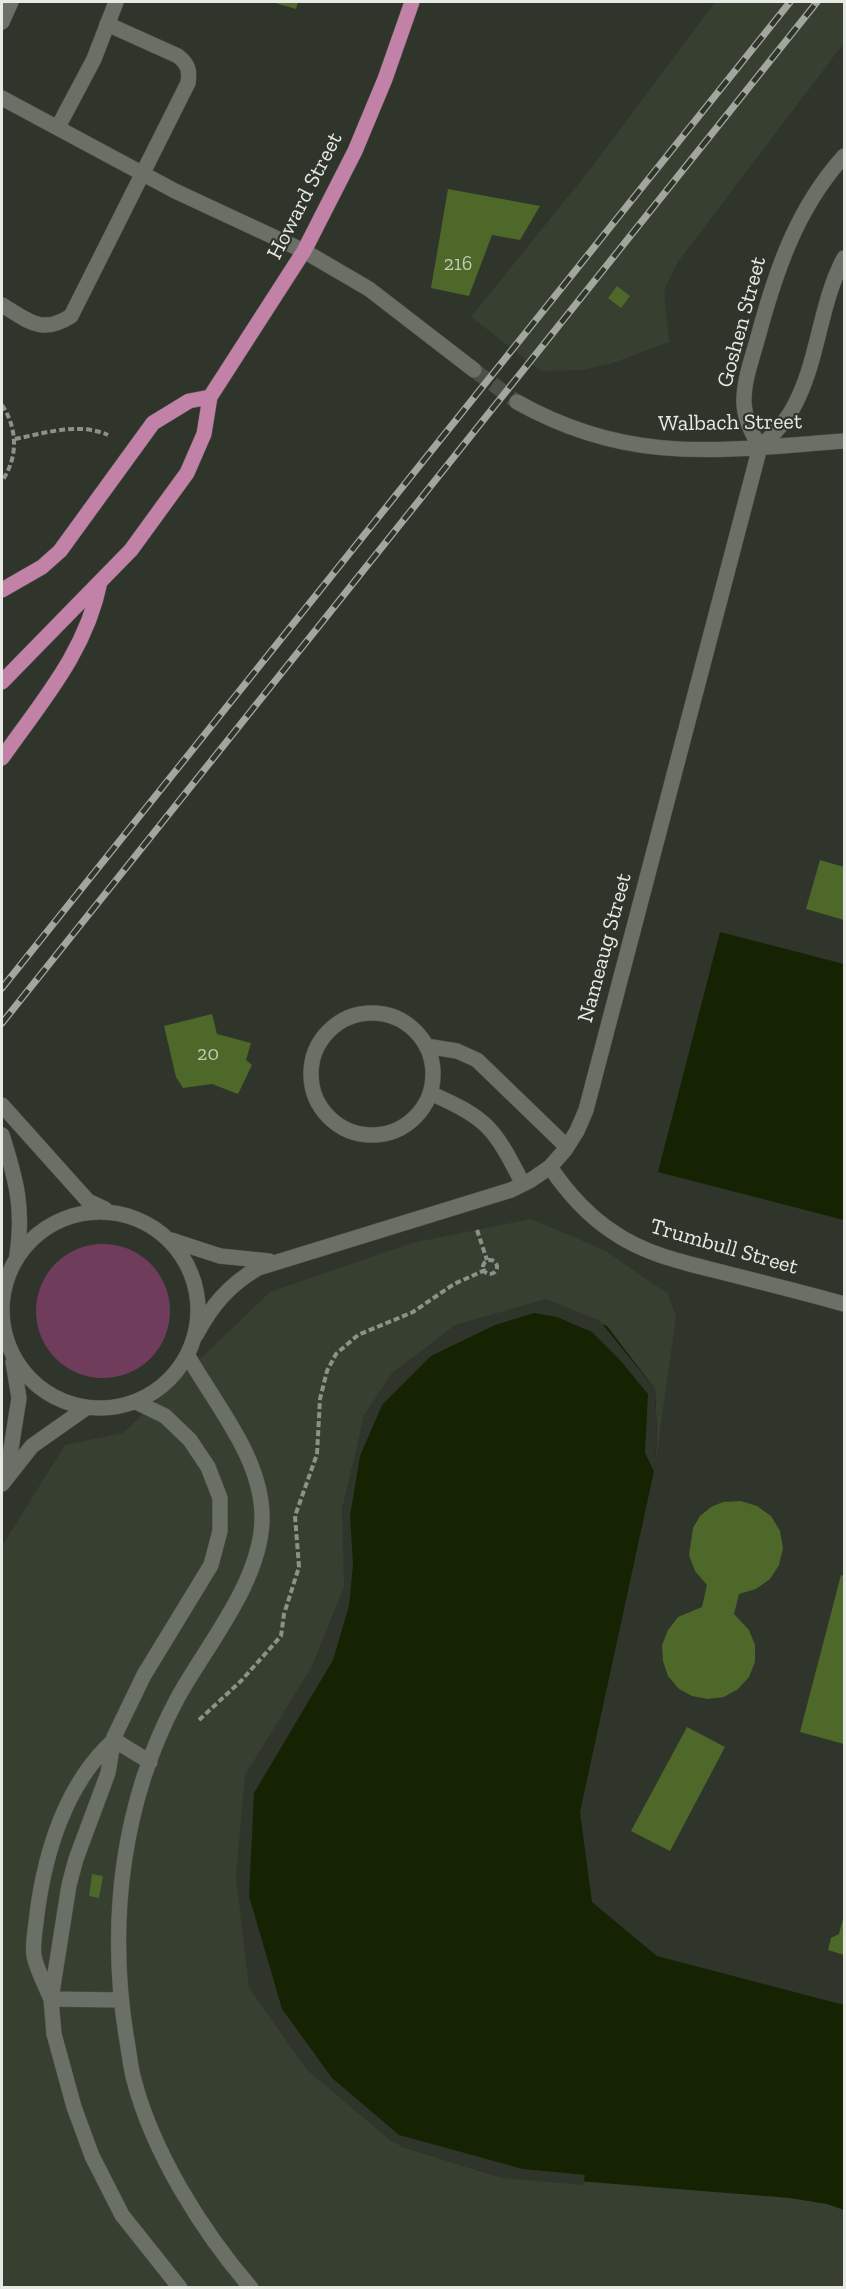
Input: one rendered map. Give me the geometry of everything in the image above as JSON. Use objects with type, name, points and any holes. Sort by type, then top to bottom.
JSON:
[{"type":"main road","name":"Howard Street","points":[[2,682],[141,539],[187,473],[204,434],[210,397],[304,251],[355,152],[385,79],[412,2]]},
{"type":"main road","points":[[2,590],[42,567],[60,550],[153,423],[189,401],[210,397]]},
{"type":"main road","points":[[2,758],[80,645],[90,620],[100,582]]},
{"type":"street","points":[[2,22],[11,2]]},
{"type":"street","points":[[58,127],[94,59],[116,2]]},
{"type":"street","points":[[2,305],[46,328],[57,325],[70,316],[188,83],[190,72],[186,63],[178,56],[107,24]]},
{"type":"street","points":[[2,98],[143,174],[304,251],[369,289],[474,370]]},
{"type":"street","name":"Goshen Street","points":[[760,447],[747,420],[744,387],[772,286],[796,224],[813,196],[844,156]]},
{"type":"street","points":[[760,447],[778,430],[793,409],[801,391],[826,302],[844,258]]},
{"type":"street","name":"Walbach Street","points":[[517,402],[549,419],[587,434],[654,449],[712,450],[844,441]]},
{"type":"street","name":"Nameaug Street","points":[[196,1335],[209,1311],[226,1290],[240,1278],[272,1261],[523,1184],[550,1167],[567,1147],[586,1110],[760,447]]},
{"type":"street","points":[[367,1012],[388,1015],[407,1023],[431,1055],[433,1075],[430,1094],[421,1110],[407,1124],[390,1132],[371,1135],[352,1131],[335,1122],[321,1107],[312,1088],[311,1066],[317,1046],[330,1029],[347,1018],[367,1012]]},
{"type":"street","points":[[426,1046],[457,1051],[477,1060],[567,1147]]},
{"type":"street","points":[[430,1094],[483,1120],[500,1139],[523,1184]]},
{"type":"street","points":[[2,1105],[88,1202],[143,1221],[171,1240],[186,1261],[196,1285],[199,1310],[196,1335],[188,1356],[174,1375],[157,1391],[136,1402],[112,1408],[86,1408],[61,1400],[39,1387],[21,1369],[8,1347]]},
{"type":"street","points":[[2,1135],[21,1204],[17,1256]]},
{"type":"street","name":"Trumbull Street","points":[[550,1167],[565,1190],[588,1213],[614,1233],[641,1248],[672,1259],[844,1304]]},
{"type":"street","points":[[4,1479],[19,1398],[2,1324],[2,1300],[6,1277],[17,1256],[35,1236],[57,1221],[83,1212],[110,1211]]},
{"type":"street","name":"Nameaug Street","points":[[171,1240],[220,1256],[272,1261]]},
{"type":"street","points":[[188,1356],[237,1436],[256,1480],[262,1521],[254,1563],[176,1700],[150,1762],[126,1847],[120,1892],[118,1967],[134,2080],[162,2153],[193,2208],[251,2288]]},
{"type":"street","points":[[136,1402],[165,1416],[196,1449],[208,1467],[220,1498],[220,1531],[211,1565],[144,1675],[114,1740],[110,1767],[69,1885],[51,1999],[54,2034],[74,2107],[92,2156],[122,2215],[180,2288]]},
{"type":"street","points":[[4,1479],[38,1441],[86,1408]]},
{"type":"street","points":[[114,1740],[150,1762]]},
{"type":"street","points":[[51,1999],[34,1954],[38,1906],[48,1862],[59,1826],[74,1792],[93,1761],[114,1740]]},
{"type":"street","points":[[51,1999],[121,2000]]},
{"type":"path","points":[[2,405],[15,439],[14,451],[2,481]]},
{"type":"path","points":[[15,439],[76,429],[93,429],[108,435]]},
{"type":"path","points":[[477,1230],[487,1260]]},
{"type":"path","points":[[483,1271],[483,1263],[487,1260]]},
{"type":"path","points":[[483,1271],[489,1275],[497,1270],[494,1261],[487,1260]]},
{"type":"path","points":[[195,1723],[242,1681],[281,1636],[284,1614],[299,1567],[296,1516],[317,1454],[320,1399],[327,1371],[336,1354],[358,1335],[413,1312],[454,1284],[483,1271]]},
{"type":"shaded area","points":[[715,2],[844,2],[844,43],[677,263],[664,291],[669,342],[610,364],[581,370],[541,371],[471,317],[592,167]]},
{"type":"shaded area","points":[[720,932],[844,964],[844,1220],[658,1172]]},
{"type":"shaded area","points":[[531,1219],[604,1250],[668,1294],[676,1317],[654,1471],[655,1389],[347,1587],[790,2198],[844,2206],[844,2287],[2,2287],[2,1546],[65,1445],[123,1433],[270,1292],[412,1243]]},
{"type":"shaded area","points":[[103,1244],[129,1249],[151,1263],[165,1285],[170,1311],[165,1337],[151,1359],[129,1373],[103,1378],[77,1373],[55,1359],[41,1337],[36,1311],[41,1285],[55,1263],[77,1249]]},
{"type":"shaded area","points":[[545,1302],[607,1326],[655,1389],[657,1438],[654,1471],[580,1812],[592,1902],[657,1956],[844,2005],[844,2210],[827,2204],[790,2198],[490,2174],[403,2147],[308,2068],[252,1987],[239,1877],[248,1776],[314,1669],[347,1587],[345,1509],[366,1417],[457,1327]]},
{"type":"pier","points":[[546,1299],[599,1320],[655,1389],[657,1438],[654,1471],[645,1453],[648,1394],[620,1360],[592,1332],[557,1317],[534,1313],[495,1325],[431,1356],[382,1405],[360,1456],[350,1516],[353,1564],[349,1606],[333,1660],[254,1793],[249,1896],[282,2009],[332,2078],[399,2135],[523,2169],[585,2175],[583,2185],[502,2178],[403,2147],[391,2141],[307,2070],[249,1988],[236,1877],[245,1775],[311,1668],[344,1587],[342,1509],[364,1415],[392,1373],[455,1325]]},
{"type":"building","points":[[272,2],[298,2],[296,9]]},
{"type":"building","points":[[448,189],[540,206],[520,240],[492,235],[469,296],[431,288]]},
{"type":"building","points":[[617,286],[630,296],[621,308],[608,298]]},
{"type":"building","points":[[820,860],[844,867],[844,920],[806,909]]},
{"type":"building","points":[[212,1014],[217,1034],[251,1043],[246,1060],[252,1065],[238,1094],[212,1084],[183,1088],[176,1077],[164,1026]]},
{"type":"building","points":[[741,1501],[757,1506],[771,1516],[780,1531],[783,1548],[779,1565],[770,1579],[756,1589],[739,1594],[734,1614],[749,1630],[755,1645],[755,1662],[749,1677],[738,1689],[724,1697],[708,1699],[692,1696],[679,1689],[668,1676],[663,1661],[662,1645],[668,1630],[678,1617],[702,1607],[707,1585],[695,1571],[689,1555],[693,1528],[700,1516],[711,1507],[723,1502]]},
{"type":"building","points":[[841,1575],[844,1576],[844,1744],[800,1732]]},
{"type":"building","points":[[687,1727],[725,1747],[670,1851],[631,1831]]},
{"type":"building","points":[[92,1874],[103,1876],[99,1898],[89,1896]]},
{"type":"building","points":[[844,1915],[844,1955],[828,1950],[831,1938],[839,1934]]},
{"type":"tunnel","points":[[474,370],[517,402]]},
{"type":"railway","points":[[2,988],[790,2]]},
{"type":"railway","points":[[2,1023],[817,2]]}]
